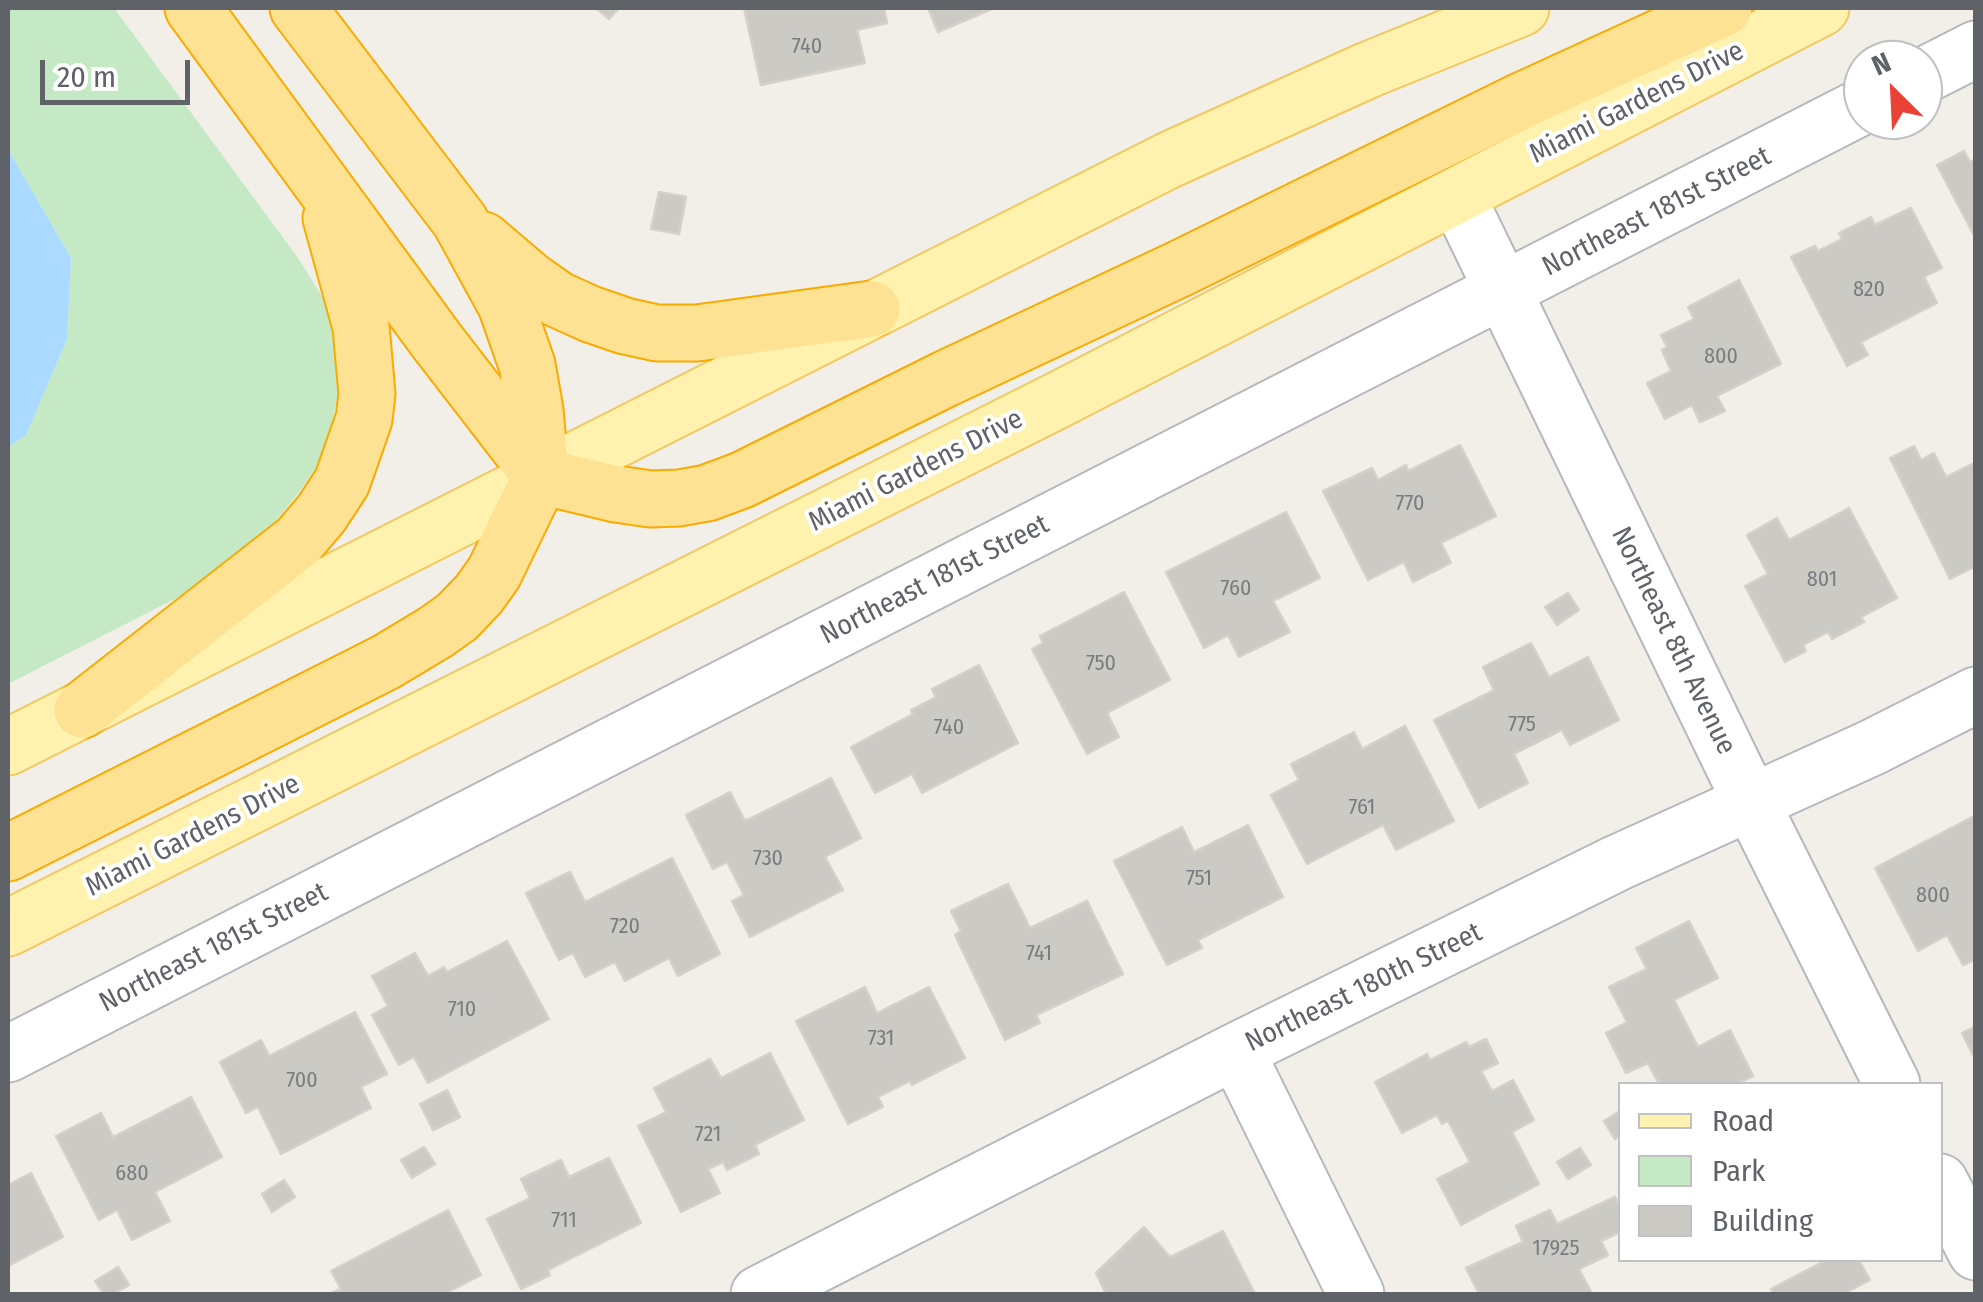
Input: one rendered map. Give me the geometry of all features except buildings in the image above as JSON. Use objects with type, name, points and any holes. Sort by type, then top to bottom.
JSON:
[{"type":"highway","points":[[193,8],[436,340],[542,476],[651,499],[707,493],[742,480],[1521,101],[1724,8]]},
{"type":"highway","points":[[8,853],[386,662],[436,632],[479,594],[494,574],[542,476],[527,365],[506,305],[460,221],[298,8]]},
{"type":"highway","points":[[82,710],[298,541],[342,482],[364,419],[365,357],[354,299],[321,182]]},
{"type":"highway","points":[[460,221],[557,299],[624,326],[697,333],[872,309]]},
{"type":"main road","points":[[8,748],[1152,169],[1269,113],[1521,8]]},
{"type":"main road","name":"Miami Gardens Drive","points":[[8,928],[1038,410],[1821,8]]},
{"type":"street","points":[[1943,66],[1976,49]]},
{"type":"street","name":"Northeast 181st Street","points":[[8,1054],[1843,116]]},
{"type":"street","name":"Northeast 8th Avenue","points":[[1457,196],[1891,1082]]},
{"type":"street","name":"Northeast 180th Street","points":[[759,1294],[1616,863],[1872,748],[1976,694]]},
{"type":"street","points":[[1236,1051],[1356,1294]]},
{"type":"street","points":[[1943,1188],[1976,1252]]},
{"type":"green space","points":[[8,8],[114,8],[298,258],[328,306],[337,341],[338,393],[326,453],[256,545],[198,587],[8,684],[8,447],[26,435],[67,339],[71,258],[8,149]]},
{"type":"water","points":[[8,149],[71,258],[67,339],[26,435],[8,447]]}]
